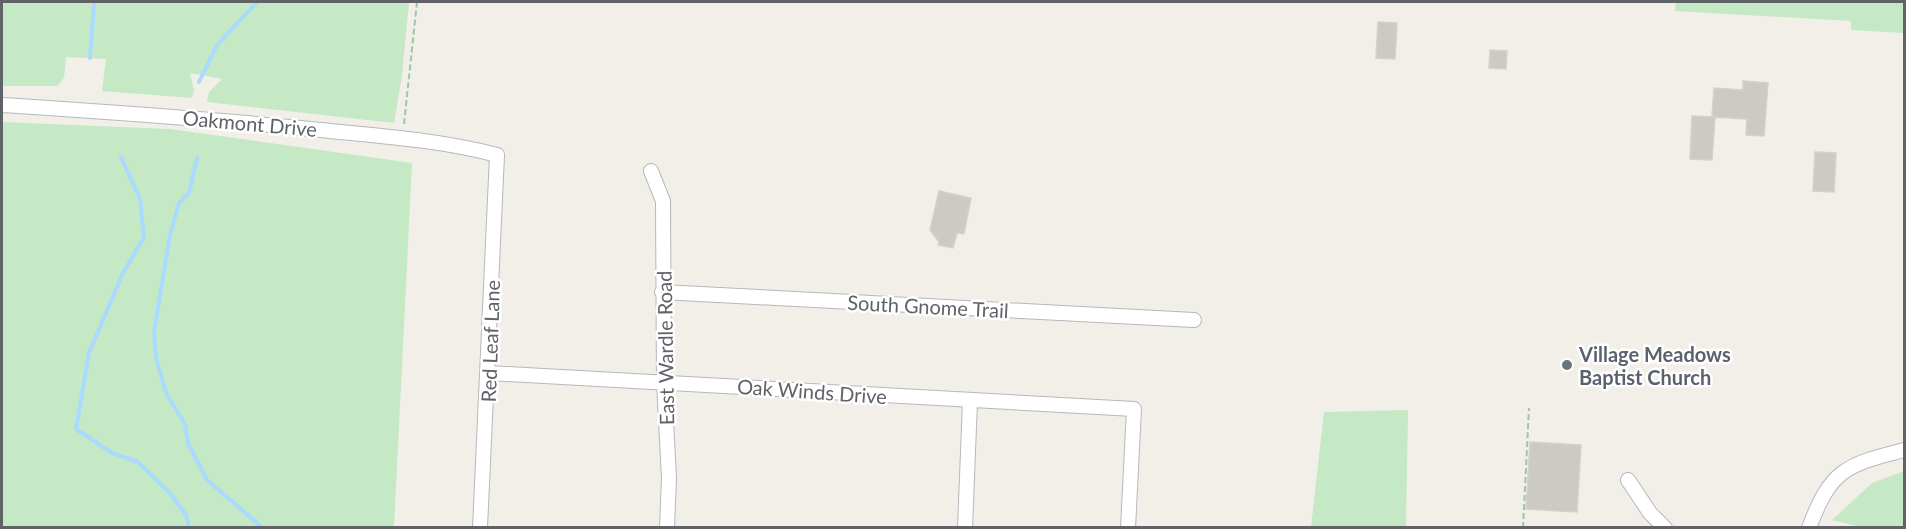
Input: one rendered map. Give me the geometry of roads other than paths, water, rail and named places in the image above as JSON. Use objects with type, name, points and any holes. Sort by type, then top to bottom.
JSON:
[{"type":"street","name":"Oakmont Drive","points":[[2,105],[209,118],[402,138],[467,147],[497,155]]},
{"type":"street","name":"Red Leaf Lane","points":[[480,528],[489,373],[497,155]]},
{"type":"street","name":"East Wardle Road","points":[[651,171],[663,201],[662,292],[669,478],[667,528]]},
{"type":"street","name":"South Gnome Trail","points":[[662,292],[1194,320]]},
{"type":"street","name":"Oak Winds Drive","points":[[489,373],[1134,409],[1128,528]]},
{"type":"street","points":[[965,528],[970,401]]},
{"type":"street","points":[[1809,528],[1820,499],[1841,471],[1869,459],[1905,450]]},
{"type":"street","points":[[1628,480],[1650,513],[1665,528]]},
{"type":"waterway","points":[[90,58],[94,2]]},
{"type":"waterway","points":[[199,82],[217,45],[257,2]]},
{"type":"waterway","points":[[121,157],[140,199],[144,237],[122,275],[89,353],[76,429],[112,453],[138,462],[169,492],[186,515],[189,528]]},
{"type":"waterway","points":[[197,158],[189,193],[179,203],[170,235],[154,332],[156,358],[166,393],[185,424],[188,443],[207,480],[263,528]]},
{"type":"place","name":"Village Meadows Baptist Church","points":[[1567,365]]}]
